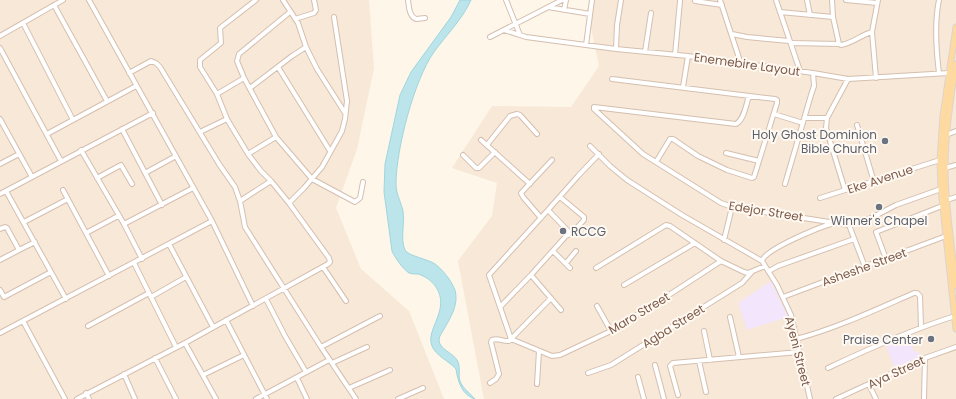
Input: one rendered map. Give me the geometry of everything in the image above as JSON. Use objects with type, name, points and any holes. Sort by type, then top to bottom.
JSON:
[{"type":"main road","points":[[956,27],[943,116],[940,160],[942,206],[956,329]]},
{"type":"main road","points":[[956,64],[954,93],[946,135],[945,168],[956,286]]},
{"type":"street","points":[[0,36],[63,0]]},
{"type":"street","points":[[89,0],[136,86],[153,113],[212,222],[254,306]]},
{"type":"street","points":[[77,399],[254,306],[330,262],[329,258],[289,203],[248,154],[228,119],[217,94],[200,67],[200,60],[221,44],[220,28],[256,0]]},
{"type":"street","points":[[283,0],[301,29],[306,47],[324,80],[346,113]]},
{"type":"street","points":[[295,19],[314,12],[316,10],[314,0]]},
{"type":"street","points":[[408,0],[411,16],[416,20],[425,18]]},
{"type":"street","points":[[506,0],[520,35]]},
{"type":"street","points":[[490,37],[562,0]]},
{"type":"street","points":[[564,10],[566,0]]},
{"type":"street","points":[[586,45],[592,0]]},
{"type":"street","points":[[616,49],[617,25],[622,0]]},
{"type":"street","points":[[720,0],[741,64]]},
{"type":"street","points":[[776,0],[800,71]]},
{"type":"street","points":[[807,0],[810,15]]},
{"type":"street","points":[[832,0],[833,17],[839,44]]},
{"type":"street","points":[[846,0],[878,2],[872,32],[876,78]]},
{"type":"street","points":[[939,0],[936,21],[936,44],[939,73]]},
{"type":"street","points":[[675,55],[680,1]]},
{"type":"street","points":[[696,1],[722,5]]},
{"type":"street","points":[[54,5],[107,101]]},
{"type":"street","points":[[548,7],[590,14]]},
{"type":"street","points":[[290,12],[239,54],[237,58],[244,78],[276,138],[312,179],[355,202],[360,198],[363,182]]},
{"type":"street","points":[[645,52],[651,12]]},
{"type":"street","points":[[780,12],[833,17]]},
{"type":"street","points":[[289,203],[322,166],[342,131],[347,101],[334,18]]},
{"type":"street","points":[[23,23],[73,120]]},
{"type":"street","name":"Enemebire Layout","points":[[504,30],[520,35],[586,45],[688,56],[800,71],[848,80],[949,73]]},
{"type":"street","points":[[732,34],[790,42],[839,44],[841,46],[846,45],[862,35],[872,32]]},
{"type":"street","points":[[250,88],[306,47]]},
{"type":"street","points":[[0,48],[62,161]]},
{"type":"street","points":[[683,87],[688,56]]},
{"type":"street","points":[[129,73],[151,61],[160,67],[235,187],[240,201],[245,227],[321,347],[356,399]]},
{"type":"street","points":[[278,67],[330,151]]},
{"type":"street","points":[[785,184],[814,91],[813,73]]},
{"type":"street","points":[[217,94],[244,78]]},
{"type":"street","points":[[612,78],[775,99],[777,103],[774,114],[755,176],[752,178],[727,170],[698,156],[671,138],[656,162]]},
{"type":"street","points":[[845,190],[826,128],[827,118],[848,80]]},
{"type":"street","points":[[47,134],[136,86]]},
{"type":"street","name":"Edejor Street","points":[[749,96],[740,121],[736,124],[594,107],[594,109],[638,150],[721,203],[732,208],[848,225],[871,218],[896,205],[941,189]]},
{"type":"street","points":[[0,194],[153,113]]},
{"type":"street","points":[[774,114],[803,123]]},
{"type":"street","points":[[487,145],[510,116],[514,115],[520,115],[537,134]]},
{"type":"street","points":[[805,118],[827,118]]},
{"type":"street","points":[[0,119],[32,177]]},
{"type":"street","points":[[200,132],[228,119]]},
{"type":"street","points":[[857,125],[874,182]]},
{"type":"street","points":[[122,129],[162,205]]},
{"type":"street","points":[[946,135],[956,131]]},
{"type":"street","points":[[248,154],[276,138]]},
{"type":"street","points":[[481,140],[530,184]]},
{"type":"street","points":[[590,146],[627,180],[724,240],[762,261],[766,254],[795,238],[836,223]]},
{"type":"street","points":[[81,150],[124,224],[142,259]]},
{"type":"street","points":[[463,155],[476,168],[478,168],[495,152]]},
{"type":"street","points":[[726,153],[760,161]]},
{"type":"street","points":[[0,164],[19,154]]},
{"type":"street","points":[[511,339],[489,275],[599,154]]},
{"type":"street","points":[[145,173],[176,156]]},
{"type":"street","points":[[541,218],[521,196],[521,193],[552,160]]},
{"type":"street","name":"Eke Avenue","points":[[820,198],[940,160]]},
{"type":"street","points":[[97,178],[121,165],[132,184]]},
{"type":"street","points":[[945,168],[956,165]]},
{"type":"street","points":[[240,201],[271,181]]},
{"type":"street","points":[[124,224],[193,188]]},
{"type":"street","points":[[63,190],[109,276]]},
{"type":"street","points":[[6,191],[66,298]]},
{"type":"street","points":[[500,307],[566,236],[571,234],[584,220],[584,217],[560,197]]},
{"type":"street","points":[[947,200],[956,197]]},
{"type":"street","points":[[24,222],[68,199]]},
{"type":"street","points":[[886,259],[876,232],[942,206]]},
{"type":"street","points":[[724,240],[732,208]]},
{"type":"street","points":[[548,210],[571,234]]},
{"type":"street","points":[[86,233],[118,216]]},
{"type":"street","points":[[0,333],[212,222]]},
{"type":"street","points":[[596,268],[666,225],[695,242],[721,261],[744,272],[753,272]]},
{"type":"street","points":[[848,225],[864,267]]},
{"type":"street","points":[[0,229],[5,227],[7,228],[19,250],[16,252]]},
{"type":"street","name":"Asheshe Street","points":[[782,297],[946,236]]},
{"type":"street","points":[[769,271],[778,266],[854,239]]},
{"type":"street","points":[[0,260],[34,242]]},
{"type":"street","points":[[624,285],[695,242]]},
{"type":"street","points":[[169,244],[213,327]]},
{"type":"street","points":[[566,263],[576,250]]},
{"type":"street","points":[[553,251],[570,268]]},
{"type":"street","name":"Maro Street","points":[[540,350],[552,356],[560,355],[611,331],[721,261]]},
{"type":"street","name":"Ayeni Street","points":[[762,261],[769,271],[791,315],[810,399]]},
{"type":"street","points":[[134,264],[176,348]]},
{"type":"street","name":"Agba Street","points":[[588,373],[611,365],[742,283],[753,272],[765,266]]},
{"type":"street","points":[[323,267],[346,302]]},
{"type":"street","points":[[0,290],[2,298],[51,272]]},
{"type":"street","points":[[531,275],[561,310]]},
{"type":"street","points":[[88,326],[186,277]]},
{"type":"street","points":[[796,339],[849,322],[914,293],[917,293],[920,296],[921,327]]},
{"type":"street","points":[[490,383],[496,379],[499,374],[491,342],[494,339],[507,342],[551,298]]},
{"type":"street","points":[[266,299],[306,372]]},
{"type":"street","points":[[597,306],[611,331]]},
{"type":"street","points":[[321,347],[380,316]]},
{"type":"street","points":[[828,368],[921,327],[955,316]]},
{"type":"street","points":[[730,317],[739,357]]},
{"type":"street","points":[[226,320],[266,397]]},
{"type":"street","points":[[24,321],[65,399]]},
{"type":"street","points":[[704,331],[710,360]]},
{"type":"street","points":[[511,339],[540,350],[537,384]]},
{"type":"street","points":[[185,343],[216,399]]},
{"type":"street","points":[[256,399],[266,397],[306,372],[367,347]]},
{"type":"street","name":"Aya Street","points":[[836,399],[925,358],[956,347]]},
{"type":"street","points":[[678,395],[670,366],[671,364],[799,352]]},
{"type":"street","points":[[203,375],[244,355]]},
{"type":"street","points":[[155,358],[176,399]]},
{"type":"street","points":[[924,399],[925,358]]},
{"type":"street","points":[[699,361],[706,392]]},
{"type":"street","points":[[655,365],[664,399]]},
{"type":"street","points":[[349,388],[390,370]]},
{"type":"street","points":[[124,374],[135,399]]},
{"type":"street","points":[[297,378],[307,399]]},
{"type":"street","points":[[638,378],[644,399]]},
{"type":"street","points":[[869,385],[876,399]]},
{"type":"street","points":[[398,399],[423,388]]},
{"type":"street","points":[[86,393],[89,399]]},
{"type":"shaded area","points":[[0,0],[369,0],[374,68],[357,149],[336,208],[361,269],[409,311],[444,399],[0,399]]},
{"type":"shaded area","points":[[592,0],[956,0],[956,399],[484,399],[458,261],[492,216],[497,183],[452,168],[492,106],[571,107],[599,66],[587,9]]},
{"type":"shaded area","points":[[771,281],[788,317],[747,330],[738,303]]},
{"type":"shaded area","points":[[910,335],[914,352],[918,351],[921,357],[895,369],[885,344],[900,337]]},
{"type":"water","points":[[460,0],[471,0],[454,27],[434,52],[427,64],[413,97],[399,153],[396,188],[403,211],[403,241],[405,250],[410,254],[435,264],[441,269],[455,290],[456,300],[454,310],[439,340],[441,346],[457,360],[461,384],[475,399],[467,394],[461,387],[456,369],[436,353],[432,346],[432,333],[441,304],[440,295],[436,287],[426,277],[409,273],[393,254],[384,192],[385,164],[400,95],[411,72],[451,17]]},
{"type":"place","name":"Holy Ghost Dominion Bible Church","points":[[885,141]]},
{"type":"place","name":"Winner's Chapel","points":[[879,207]]},
{"type":"place","name":"RCCG","points":[[563,231]]},
{"type":"place","name":"Praise Center","points":[[931,339]]}]
